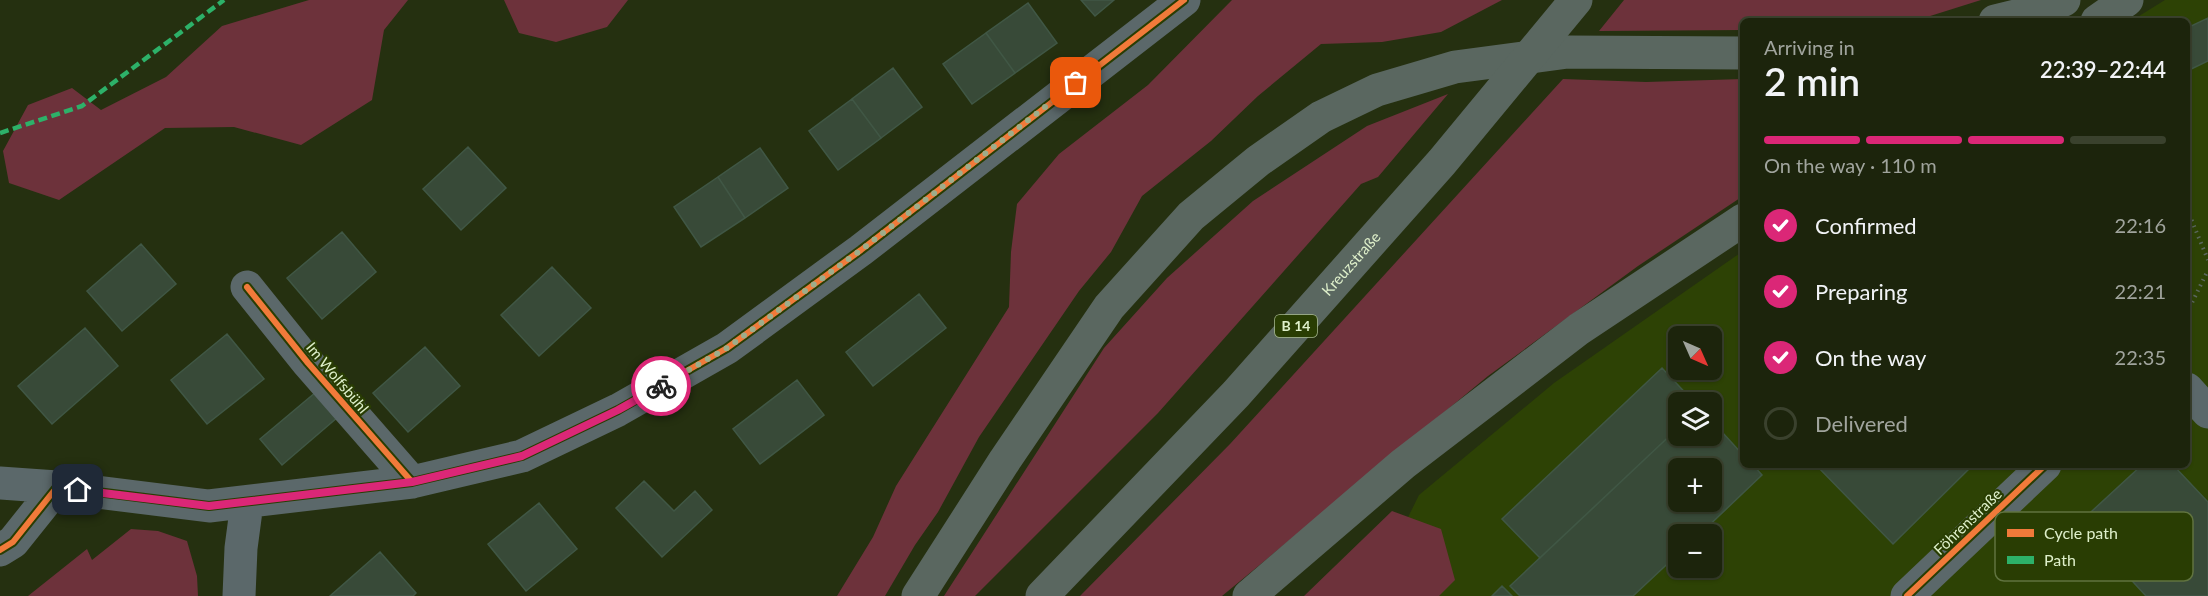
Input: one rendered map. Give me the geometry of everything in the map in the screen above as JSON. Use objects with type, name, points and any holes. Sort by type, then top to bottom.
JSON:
[{"type":"main road","name":"Kreuzstraße","points":[[1042,596],[1236,394],[1442,162],[1576,0]]},
{"type":"main road","points":[[2007,18],[2064,0]]},
{"type":"main road","points":[[2101,18],[2127,0]]},
{"type":"main road","points":[[918,596],[1005,460],[1109,307],[1191,216],[1258,161],[1320,117],[1377,90],[1455,67],[1568,52],[1740,53]]},
{"type":"main road","points":[[1249,596],[1403,464],[1579,329],[1740,222]]},
{"type":"street","points":[[0,483],[57,487],[209,506],[412,482],[522,456],[618,410],[727,348],[870,243],[1184,0]]},
{"type":"street","name":"Im Wolfsbühl","points":[[247,287],[308,363],[412,482]]},
{"type":"street","points":[[2190,392],[2208,412]]},
{"type":"street","name":"Föhrenstraße","points":[[1995,512],[2042,468]]},
{"type":"street","points":[[0,550],[13,542],[57,487]]},
{"type":"street","points":[[239,596],[241,548],[247,503]]},
{"type":"street","name":"Föhrenstraße","points":[[1907,596],[1995,512]]},
{"type":"path","points":[[2190,216],[2208,260]]},
{"type":"path","points":[[2190,307],[2208,270]]},
{"type":"shaded area","points":[[309,0],[408,0],[384,30],[372,100],[301,145],[234,127],[165,128],[59,200],[9,183],[3,151],[28,105],[72,88],[101,110],[166,77],[222,26]]},
{"type":"shaded area","points":[[504,0],[628,0],[607,27],[556,42],[519,33]]},
{"type":"shaded area","points":[[1232,0],[1502,0],[1441,32],[1382,42],[1321,44],[1258,96],[1211,141],[1142,196],[1111,252],[1079,291],[979,437],[938,512],[915,545],[885,596],[837,596],[873,537],[896,486],[1009,307],[1011,252],[1017,204],[1059,154],[1148,85]]},
{"type":"shaded area","points":[[1624,0],[1981,0],[1927,17],[1916,18],[1740,18],[1740,30],[1599,31]]},
{"type":"shaded area","points":[[2165,0],[2208,0],[2208,596],[1369,596],[1419,495],[1554,383],[1740,253],[1740,468],[2190,468],[2190,18],[2136,18]]},
{"type":"shaded area","points":[[1563,79],[1646,82],[1740,79],[1740,198],[1638,266],[1488,376],[1222,596],[1080,596],[1230,444]]},
{"type":"shaded area","points":[[1448,94],[1378,177],[1361,184],[1158,413],[975,596],[944,596],[1104,348],[1167,278],[1253,201],[1367,126]]},
{"type":"shaded area","points":[[1392,511],[1441,529],[1455,580],[1439,596],[1304,596]]},
{"type":"shaded area","points":[[131,529],[158,531],[187,541],[197,576],[198,596],[28,596],[87,549],[92,560]]},
{"type":"building","points":[[1081,0],[1114,0],[1095,16]]},
{"type":"building","points":[[1028,3],[1057,43],[1015,73],[986,33]]},
{"type":"building","points":[[2208,18],[2208,61],[2190,70],[2190,27]]},
{"type":"building","points":[[986,33],[1015,73],[972,104],[943,64]]},
{"type":"building","points":[[893,68],[922,107],[881,138],[852,99]]},
{"type":"building","points":[[852,99],[881,138],[838,170],[809,131]]},
{"type":"building","points":[[468,147],[506,188],[461,230],[423,189]]},
{"type":"building","points":[[760,148],[788,188],[745,218],[718,177]]},
{"type":"building","points":[[718,177],[745,218],[701,247],[674,207]]},
{"type":"building","points":[[342,232],[376,272],[322,319],[287,278]]},
{"type":"building","points":[[141,244],[176,284],[122,331],[87,291]]},
{"type":"building","points":[[552,267],[591,308],[539,356],[501,315]]},
{"type":"building","points":[[919,294],[946,328],[873,386],[846,352]]},
{"type":"building","points":[[85,328],[118,366],[52,424],[18,386]]},
{"type":"building","points":[[227,334],[264,379],[207,424],[171,380]]},
{"type":"building","points":[[425,347],[460,386],[408,432],[373,393]]},
{"type":"building","points":[[1662,368],[1668,374],[1668,380],[1673,380],[1685,392],[1668,392],[1668,437],[1540,558],[1502,519]]},
{"type":"building","points":[[797,380],[824,415],[760,464],[733,429]]},
{"type":"building","points":[[316,392],[338,417],[282,465],[260,439]]},
{"type":"building","points":[[1722,432],[1740,452],[1740,468],[1756,468],[1762,475],[1711,524],[1668,524],[1668,563],[1633,596],[1520,596],[1510,586],[1668,437],[1668,446],[1722,446]]},
{"type":"building","points":[[1819,468],[1970,468],[1893,544]]},
{"type":"building","points":[[2139,468],[2176,468],[2208,502],[2208,596],[2146,596],[2132,581],[2193,581],[2193,512],[2091,512]]},
{"type":"building","points":[[644,481],[674,511],[695,491],[712,510],[662,557],[616,508]]},
{"type":"building","points":[[539,503],[577,549],[526,591],[488,544]]},
{"type":"building","points":[[380,552],[416,593],[413,596],[330,596]]},
{"type":"building","points":[[1502,586],[1512,596],[1492,596]]},
{"type":"marked path","points":[[0,133],[82,106],[224,0]]},
{"type":"cycle path","points":[[0,550],[13,542],[57,487],[209,506],[412,482],[522,456],[618,410],[727,348],[861,250],[1184,0]]},
{"type":"cycle path","points":[[247,287],[308,363],[412,482]]},
{"type":"cycle path","points":[[1995,512],[2042,468]]},
{"type":"cycle path","points":[[1907,596],[1995,512]]},
{"type":"way so far","points":[[661,386],[727,348],[861,250],[1076,83]]},
{"type":"route","points":[[78,490],[209,506],[412,482],[522,456],[618,410],[661,386]]}]
